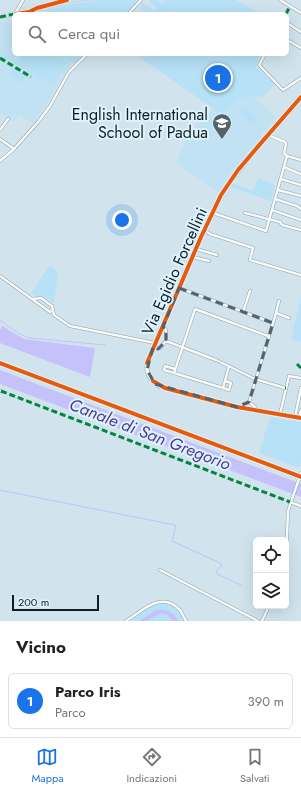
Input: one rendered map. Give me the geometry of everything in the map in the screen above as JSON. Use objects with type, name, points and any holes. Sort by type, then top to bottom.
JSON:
[{"type":"street","points":[[16,12],[23,0]]},
{"type":"street","points":[[130,12],[141,0]]},
{"type":"street","points":[[280,0],[301,12]]},
{"type":"street","points":[[289,23],[301,32]]},
{"type":"street","points":[[289,41],[301,48]]},
{"type":"street","points":[[0,161],[14,149],[45,114],[67,75],[85,56]]},
{"type":"street","points":[[264,56],[259,65],[283,90],[301,78]]},
{"type":"street","name":"Via Egidio Forcellini","points":[[298,417],[255,411],[165,388],[155,384],[149,376],[147,370],[148,359],[153,347],[204,230],[228,184],[268,134],[301,97]]},
{"type":"street","points":[[0,130],[8,119]]},
{"type":"street","points":[[212,213],[266,231],[287,156],[284,153],[286,142],[268,134]]},
{"type":"street","points":[[0,139],[14,149]]},
{"type":"street","points":[[287,156],[301,160]]},
{"type":"street","points":[[284,167],[301,174]]},
{"type":"street","points":[[281,178],[301,185]]},
{"type":"street","points":[[278,190],[301,196]]},
{"type":"street","points":[[275,199],[301,209]]},
{"type":"street","points":[[272,210],[301,220]]},
{"type":"street","points":[[244,213],[280,222],[282,225],[301,230]]},
{"type":"street","points":[[204,230],[210,234],[253,248],[250,260],[301,275]]},
{"type":"street","name":"Via Egidio Forcellini","points":[[196,249],[217,255]]},
{"type":"street","name":"Via Egidio Forcellini","points":[[193,257],[208,261]]},
{"type":"street","points":[[0,276],[70,326],[156,342]]},
{"type":"street","points":[[179,288],[272,323]]},
{"type":"street","points":[[243,312],[250,291]]},
{"type":"street","points":[[35,300],[41,298],[52,306],[53,313]]},
{"type":"street","points":[[249,402],[279,301]]},
{"type":"street","points":[[174,373],[195,309],[268,336]]},
{"type":"street","points":[[276,314],[289,318]]},
{"type":"street","points":[[153,347],[160,348],[166,341],[166,330],[163,327]]},
{"type":"street","points":[[166,341],[229,366],[255,380],[285,388]]},
{"type":"street","points":[[175,369],[166,366],[164,370],[230,390],[232,383],[225,381]]},
{"type":"street","points":[[222,388],[229,366]]},
{"type":"street","points":[[280,414],[289,376],[301,378]]},
{"type":"street","points":[[298,417],[301,388]]},
{"type":"street","points":[[237,407],[249,402]]},
{"type":"street","points":[[249,402],[255,407],[255,411]]},
{"type":"street","points":[[298,417],[301,410]]},
{"type":"street","points":[[287,537],[287,518],[291,501],[301,473]]},
{"type":"street","points":[[291,501],[301,506]]},
{"type":"street","points":[[160,570],[258,621]]},
{"type":"street","points":[[126,621],[150,605],[159,602],[169,602],[179,610],[186,621]]},
{"type":"street","points":[[262,621],[268,609]]},
{"type":"highlighted area","points":[[179,288],[273,323],[249,402],[237,407],[155,384],[147,370],[153,347],[158,349],[166,341],[166,329],[163,327]]},
{"type":"shaded area","points":[[97,0],[138,0],[129,12],[43,12],[69,4]]},
{"type":"shaded area","points":[[148,0],[157,0],[162,4],[165,0],[236,0],[258,12],[146,12],[139,7],[143,3],[155,11],[157,8]]},
{"type":"shaded area","points":[[12,21],[12,56],[62,56],[72,63],[34,124],[20,115],[14,122],[0,113],[0,22]]},
{"type":"shaded area","points":[[1,52],[42,77],[39,81],[38,78],[0,54]]},
{"type":"shaded area","points":[[21,56],[57,56],[67,62],[54,84],[18,61]]},
{"type":"shaded area","points":[[62,56],[84,56],[74,64]]},
{"type":"shaded area","points":[[138,56],[261,56],[255,67],[275,84],[262,98],[260,96],[241,98],[217,114],[211,107]]},
{"type":"shaded area","points":[[13,68],[26,76],[21,83],[9,75]]},
{"type":"shaded area","name":"English International School of Padua","points":[[253,97],[276,117],[237,167],[220,193],[176,163],[188,134],[213,109],[217,114],[241,98]]},
{"type":"shaded area","points":[[245,107],[257,118],[251,124],[239,112]]},
{"type":"shaded area","points":[[258,178],[275,185],[271,201],[230,187],[232,183],[253,191]]},
{"type":"shaded area","points":[[50,265],[58,272],[54,303],[41,295],[37,298],[31,293]]},
{"type":"shaded area","points":[[301,297],[301,342],[291,340]]},
{"type":"shaded area","points":[[270,417],[301,422],[301,461],[299,468],[259,453]]},
{"type":"shaded area","points":[[159,602],[168,604],[175,608],[185,621],[178,621],[170,612],[159,610],[149,614],[143,619],[128,621],[150,605]]},
{"type":"shaded area","points":[[165,614],[172,621],[146,621],[153,616]]},
{"type":"water","points":[[2,326],[24,339],[95,348],[90,377],[0,343],[0,331]]},
{"type":"water","name":"Canale di San Gregorio","points":[[0,370],[301,484],[301,497],[0,384]]},
{"type":"water","points":[[156,610],[169,611],[178,621],[172,621],[165,614],[162,614],[149,620],[139,621]]},
{"type":"waterway","points":[[0,320],[18,333],[29,338],[105,345]]},
{"type":"waterway","points":[[0,490],[175,525],[172,541],[220,563],[222,565],[216,572],[217,574],[241,585]]},
{"type":"tram line","points":[[37,12],[71,2],[90,0]]},
{"type":"tram line","points":[[0,19],[12,16]]},
{"type":"marked path","points":[[287,12],[290,6]]},
{"type":"marked path","points":[[0,17],[12,14]]},
{"type":"marked path","points":[[0,58],[31,77]]},
{"type":"marked path","points":[[297,364],[301,368]]},
{"type":"marked path","points":[[1,391],[290,502]]},
{"type":"cycle path","points":[[29,12],[37,8],[67,0]]},
{"type":"cycle path","points":[[147,363],[201,237],[221,195],[238,170],[301,97]]},
{"type":"cycle path","points":[[0,363],[301,477]]},
{"type":"cycle path","points":[[153,381],[165,388],[237,407],[301,418]]},
{"type":"place","name":"Parco Iris","points":[[218,78]]},
{"type":"place","name":"English International School of Padua","points":[[222,140]]}]
